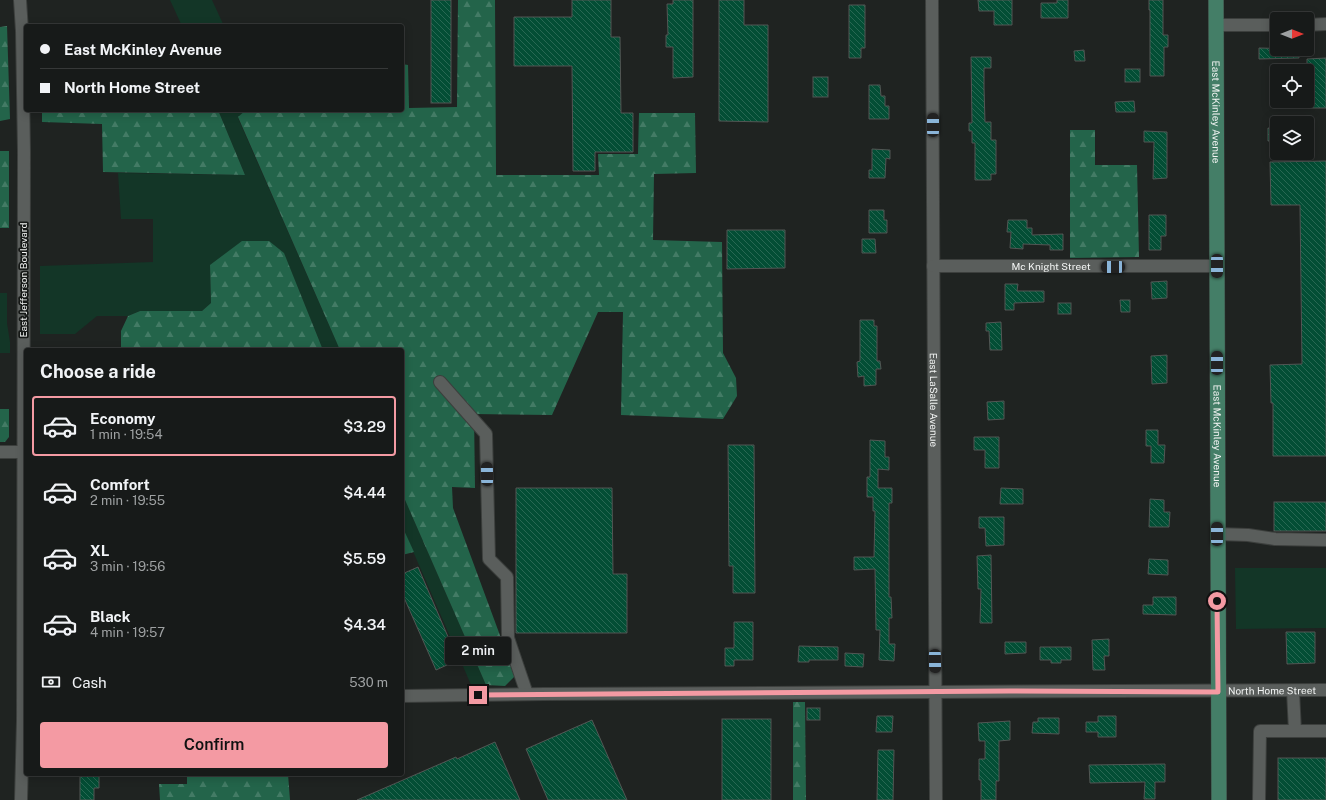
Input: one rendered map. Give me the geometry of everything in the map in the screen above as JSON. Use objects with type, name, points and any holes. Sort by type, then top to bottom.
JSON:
[{"type":"main road","name":"East McKinley Avenue","points":[[1216,0],[1219,800]]},
{"type":"street","name":"East Jefferson Boulevard","points":[[20,0],[24,152],[24,700],[21,800]]},
{"type":"street","name":"East LaSalle Avenue","points":[[932,0],[936,800]]},
{"type":"street","points":[[1314,25],[1326,24]]},
{"type":"street","points":[[1216,25],[1270,25]]},
{"type":"street","name":"Mc Knight Street","points":[[934,266],[1217,266]]},
{"type":"street","points":[[440,382],[486,434],[488,559],[507,577],[508,638],[527,694]]},
{"type":"street","points":[[0,452],[23,452]]},
{"type":"street","points":[[1217,534],[1248,535],[1275,539],[1326,540]]},
{"type":"street","name":"North Home Street","points":[[404,696],[935,692],[1218,692],[1326,690]]},
{"type":"street","points":[[1293,691],[1294,731]]},
{"type":"street","points":[[1259,800],[1260,731],[1326,731]]},
{"type":"green space","points":[[170,0],[212,0],[223,24],[181,24]]},
{"type":"green space","points":[[458,0],[495,0],[496,175],[599,175],[598,154],[638,154],[639,113],[695,113],[696,173],[654,174],[653,240],[722,242],[723,353],[736,378],[737,396],[723,419],[621,415],[623,312],[598,312],[552,415],[474,414],[475,488],[452,487],[453,508],[515,676],[505,686],[486,685],[404,498],[404,348],[339,348],[238,117],[244,112],[404,112],[404,64],[408,65],[409,108],[457,107]]},
{"type":"green space","points":[[7,26],[10,119],[0,121],[0,27]]},
{"type":"green space","points":[[42,112],[219,112],[245,175],[103,172],[102,124],[42,122]]},
{"type":"green space","points":[[219,112],[244,112],[238,118],[339,348],[322,348],[284,254],[210,265],[211,303],[202,311],[140,311],[128,316],[97,316],[75,334],[40,334],[40,266],[153,262],[153,219],[121,219],[118,173],[245,175]]},
{"type":"green space","points":[[1070,130],[1095,130],[1095,165],[1137,165],[1139,257],[1070,258]]},
{"type":"green space","points":[[0,151],[9,151],[9,228],[0,228]]},
{"type":"green space","points":[[242,241],[269,241],[284,253],[322,348],[121,348],[121,331],[128,316],[140,311],[202,311],[211,303],[210,265]]},
{"type":"green space","points":[[0,293],[7,293],[7,323],[10,353],[0,353]]},
{"type":"green space","points":[[0,409],[9,409],[9,437],[5,442],[0,442]]},
{"type":"green space","points":[[404,498],[486,685],[472,687],[404,531]]},
{"type":"green space","points":[[404,530],[414,552],[404,554]]},
{"type":"green space","points":[[1235,568],[1326,568],[1326,628],[1236,629]]},
{"type":"green space","points":[[793,702],[805,702],[806,800],[793,800]]},
{"type":"green space","points":[[187,776],[288,776],[290,800],[160,800],[159,784],[187,784]]},
{"type":"building","points":[[431,0],[451,0],[451,103],[431,103]]},
{"type":"building","points":[[572,0],[611,0],[611,37],[620,37],[621,113],[633,113],[633,152],[595,152],[595,171],[573,171],[572,66],[514,66],[514,17],[572,17]]},
{"type":"building","points":[[673,0],[693,0],[693,77],[673,78],[673,47],[666,47],[666,35],[668,35],[667,4],[673,4]]},
{"type":"building","points":[[719,0],[744,0],[744,25],[768,25],[768,122],[719,121]]},
{"type":"building","points":[[978,0],[1012,0],[1012,25],[994,25],[994,11],[979,11]]},
{"type":"building","points":[[1057,0],[1068,0],[1068,18],[1041,18],[1041,3],[1057,3]]},
{"type":"building","points":[[1149,0],[1163,0],[1163,35],[1168,35],[1168,47],[1164,47],[1164,76],[1150,76]]},
{"type":"building","points":[[849,5],[865,5],[865,48],[861,48],[861,58],[849,58]]},
{"type":"building","points":[[1259,48],[1270,48],[1270,56],[1299,56],[1299,58],[1259,59]]},
{"type":"building","points":[[1084,50],[1085,61],[1075,61],[1074,51]]},
{"type":"building","points":[[971,57],[991,57],[991,68],[984,68],[984,88],[985,122],[991,122],[991,140],[996,140],[996,174],[991,174],[991,180],[975,180],[975,143],[972,143],[972,131],[969,131],[969,123],[972,123]]},
{"type":"building","points":[[1326,58],[1326,108],[1314,108],[1314,64],[1307,64],[1307,59]]},
{"type":"building","points":[[1125,69],[1140,69],[1140,82],[1125,82]]},
{"type":"building","points":[[813,77],[828,77],[828,97],[813,97]]},
{"type":"building","points":[[869,85],[880,85],[881,96],[885,96],[885,106],[889,106],[889,119],[869,119]]},
{"type":"building","points":[[1134,101],[1135,112],[1116,112],[1115,102]]},
{"type":"building","points":[[1268,128],[1270,128],[1270,141],[1268,141]]},
{"type":"building","points":[[1144,131],[1167,132],[1167,178],[1153,179],[1154,142],[1144,142]]},
{"type":"building","points":[[872,149],[890,150],[890,159],[886,158],[885,178],[869,178],[869,170],[872,170]]},
{"type":"building","points":[[1326,161],[1326,456],[1273,456],[1273,403],[1271,403],[1270,365],[1302,364],[1300,205],[1271,205],[1270,162]]},
{"type":"building","points":[[869,210],[884,210],[884,220],[887,220],[887,233],[869,233]]},
{"type":"building","points":[[1149,215],[1166,215],[1166,236],[1161,236],[1161,250],[1149,250]]},
{"type":"building","points":[[1008,220],[1027,220],[1027,228],[1032,228],[1032,235],[1063,234],[1063,250],[1050,250],[1050,245],[1023,244],[1023,249],[1010,248],[1011,232],[1007,232]]},
{"type":"building","points":[[727,230],[785,230],[785,268],[727,269]]},
{"type":"building","points":[[862,239],[875,239],[876,253],[862,253]]},
{"type":"building","points":[[1167,281],[1167,298],[1152,299],[1151,282]]},
{"type":"building","points":[[1005,284],[1018,284],[1017,291],[1044,291],[1044,302],[1014,303],[1014,310],[1005,310]]},
{"type":"building","points":[[1120,300],[1130,300],[1130,312],[1121,312]]},
{"type":"building","points":[[1058,303],[1071,303],[1071,314],[1058,314]]},
{"type":"building","points":[[860,320],[874,320],[874,326],[877,326],[877,361],[880,361],[881,369],[876,369],[876,385],[864,386],[864,376],[858,377],[857,362],[860,361]]},
{"type":"building","points":[[1001,322],[1002,350],[990,350],[989,331],[986,331],[986,323]]},
{"type":"building","points":[[1167,355],[1167,383],[1152,384],[1151,356]]},
{"type":"building","points":[[1004,401],[1004,419],[988,420],[987,402]]},
{"type":"building","points":[[1146,430],[1158,430],[1158,445],[1165,445],[1164,463],[1151,463],[1151,446],[1146,446]]},
{"type":"building","points":[[974,437],[999,437],[999,468],[985,468],[985,450],[974,450]]},
{"type":"building","points":[[870,440],[885,441],[885,457],[889,457],[889,470],[878,469],[878,488],[892,488],[892,503],[889,503],[889,597],[891,597],[892,618],[889,618],[889,644],[895,644],[894,661],[879,660],[880,630],[876,630],[875,569],[854,570],[854,557],[874,557],[875,511],[873,511],[873,497],[867,497],[867,477],[870,477]]},
{"type":"building","points":[[728,445],[754,445],[755,593],[733,593],[733,566],[729,566]]},
{"type":"building","points":[[516,488],[612,488],[613,574],[627,574],[627,633],[516,633]]},
{"type":"building","points":[[1001,488],[1023,489],[1023,504],[1000,504]]},
{"type":"building","points":[[1150,499],[1164,500],[1164,512],[1170,512],[1169,527],[1149,527]]},
{"type":"building","points":[[1274,502],[1326,502],[1326,531],[1274,531]]},
{"type":"building","points":[[979,517],[1004,517],[1004,545],[986,546],[985,528],[979,528]]},
{"type":"building","points":[[991,555],[992,623],[980,623],[981,589],[978,589],[977,556]]},
{"type":"building","points":[[1149,559],[1168,560],[1168,575],[1148,574]]},
{"type":"building","points":[[418,567],[458,660],[436,670],[404,598],[404,573]]},
{"type":"building","points":[[1153,597],[1176,597],[1176,615],[1143,614],[1143,605],[1153,605]]},
{"type":"building","points":[[734,622],[753,622],[753,660],[734,660],[734,666],[725,666],[725,648],[734,648]]},
{"type":"building","points":[[1286,632],[1315,632],[1315,663],[1287,664]]},
{"type":"building","points":[[1109,639],[1109,656],[1104,656],[1105,670],[1093,670],[1092,640]]},
{"type":"building","points":[[1005,642],[1026,642],[1026,653],[1005,654]]},
{"type":"building","points":[[799,646],[838,647],[838,660],[809,660],[809,662],[798,662]]},
{"type":"building","points":[[1040,647],[1071,647],[1071,660],[1061,660],[1061,663],[1051,663],[1051,660],[1040,660]]},
{"type":"building","points":[[845,653],[864,654],[863,667],[845,666]]},
{"type":"building","points":[[807,708],[820,708],[820,720],[807,720]]},
{"type":"building","points":[[877,716],[893,716],[892,732],[876,732]]},
{"type":"building","points":[[1098,716],[1116,716],[1116,737],[1098,737],[1098,732],[1086,732],[1086,722],[1098,722]]},
{"type":"building","points":[[1038,718],[1059,718],[1059,734],[1032,733],[1033,722],[1038,722]]},
{"type":"building","points":[[722,719],[771,719],[771,800],[722,800]]},
{"type":"building","points":[[592,720],[627,800],[548,800],[526,749]]},
{"type":"building","points":[[1010,721],[1010,740],[999,741],[999,781],[996,781],[996,800],[981,800],[979,759],[985,759],[985,741],[979,741],[978,723]]},
{"type":"building","points":[[495,742],[520,800],[357,800],[456,757],[457,759]]},
{"type":"building","points":[[878,750],[894,750],[893,800],[877,800]]},
{"type":"building","points":[[1278,758],[1326,758],[1326,800],[1278,800]]},
{"type":"building","points":[[1165,764],[1165,782],[1155,782],[1155,799],[1144,799],[1145,782],[1090,783],[1089,765]]},
{"type":"building","points":[[80,776],[99,776],[99,788],[94,788],[94,800],[80,800]]},
{"type":"route","points":[[478,695],[1010,691],[1218,692],[1217,601]]}]
